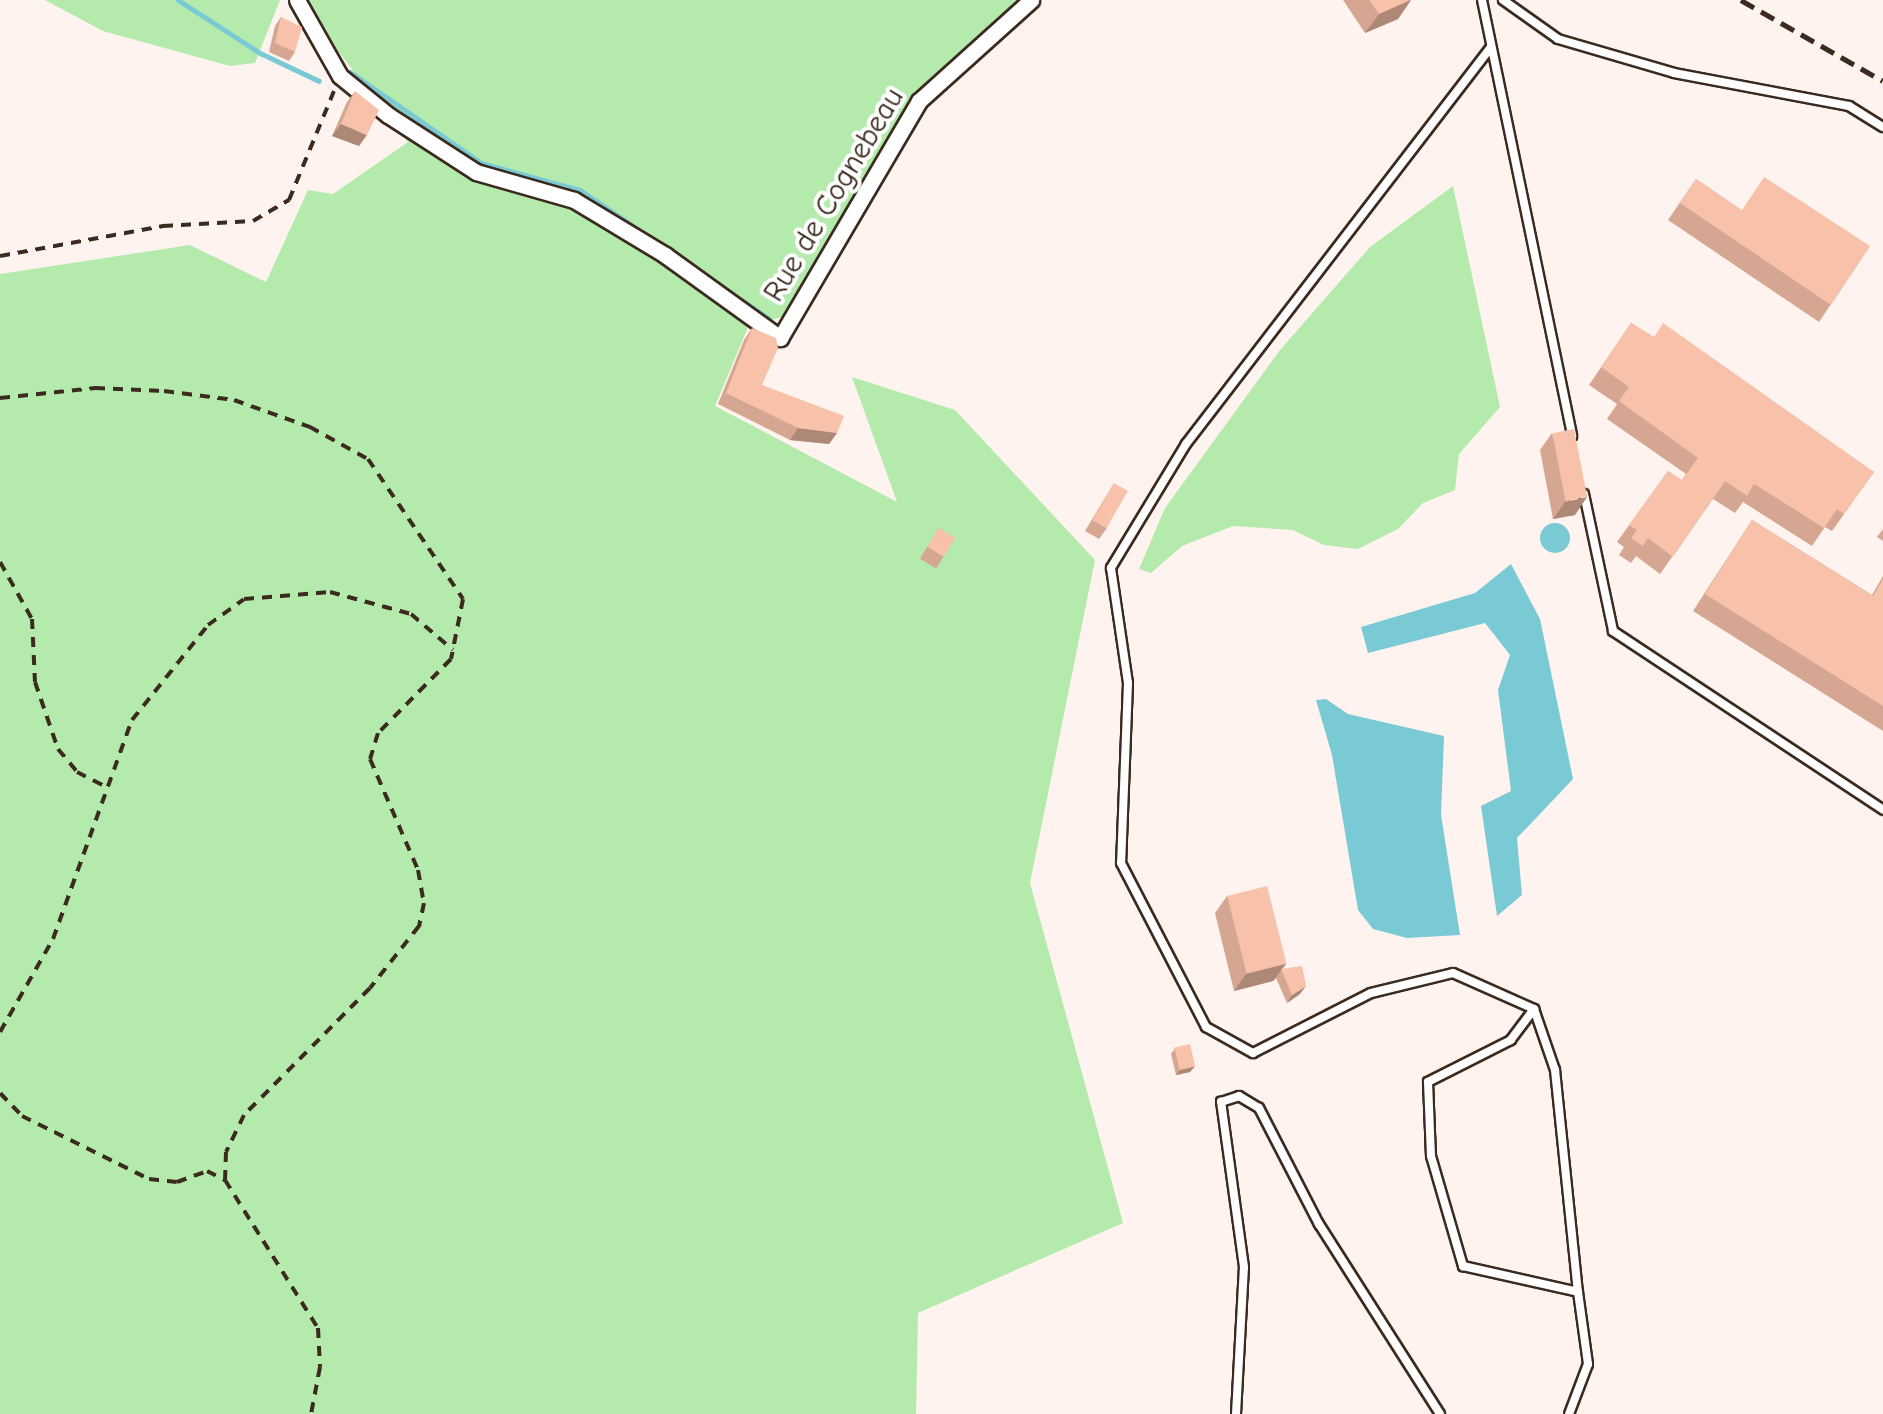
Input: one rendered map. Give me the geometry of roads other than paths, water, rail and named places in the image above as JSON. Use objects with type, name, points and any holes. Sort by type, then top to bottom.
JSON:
[{"type":"street","name":"Rue de Cognebeau","points":[[298,0],[340,76],[476,172],[589,209],[780,338],[919,101],[1031,0]]},
{"type":"lane","points":[[1482,0],[1576,456]]},
{"type":"lane","points":[[1502,0],[1558,39],[1674,73],[1814,96],[1849,106],[1883,127]]},
{"type":"lane","points":[[1492,47],[1186,444],[1111,568],[1128,684],[1120,863],[1206,1027],[1253,1052],[1370,992],[1452,973],[1534,1009],[1555,1070],[1588,1364],[1568,1414]]},
{"type":"lane","points":[[1580,476],[1613,630],[1883,810]]},
{"type":"lane","points":[[1534,1009],[1511,1040],[1428,1082],[1431,1156],[1463,1266],[1578,1292]]},
{"type":"lane","points":[[1236,1414],[1244,1267],[1221,1102],[1240,1096],[1258,1108],[1319,1224],[1440,1414]]},
{"type":"water","points":[[1555,523],[1566,527],[1570,538],[1566,549],[1555,553],[1544,549],[1540,538],[1544,527]]},
{"type":"water","points":[[1511,564],[1540,619],[1573,779],[1517,838],[1522,895],[1497,916],[1481,806],[1511,791],[1498,690],[1510,655],[1485,623],[1368,653],[1361,627],[1475,593]]},
{"type":"water","points":[[1326,699],[1348,714],[1444,736],[1441,815],[1460,935],[1407,938],[1373,929],[1358,910],[1332,755],[1316,700]]},
{"type":"waterway","points":[[178,0],[260,53],[319,81]]},
{"type":"waterway","points":[[350,72],[481,163],[580,190],[769,319]]},
{"type":"railway","points":[[1741,0],[1883,81]]}]
